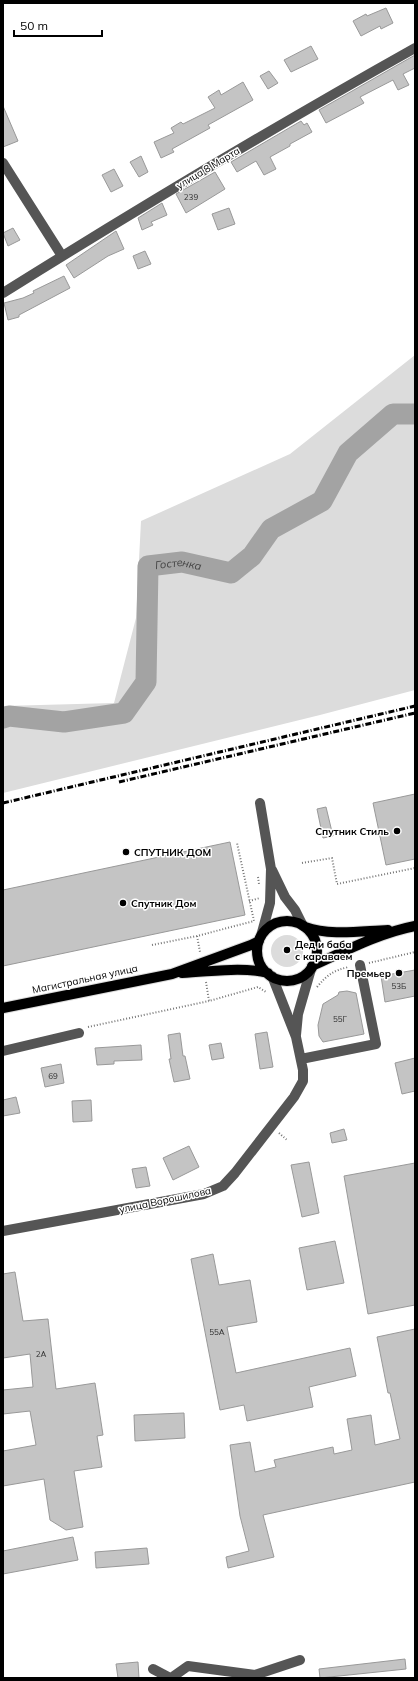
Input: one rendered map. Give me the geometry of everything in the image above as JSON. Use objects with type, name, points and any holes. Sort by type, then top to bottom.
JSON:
[{"type":"main road","name":"Магистральная улица","points":[[203,968],[251,945],[270,927],[281,922],[293,922],[312,929],[341,932],[400,929]]},
{"type":"main road","points":[[303,926],[309,931],[315,942],[316,954],[312,968]]},
{"type":"main road","name":"Магистральная улица","points":[[3,1008],[203,968],[245,970],[270,975],[285,980],[293,980],[306,974],[312,968],[371,939],[400,929],[415,926]]},
{"type":"main road","points":[[260,938],[258,958],[260,964],[270,975]]},
{"type":"street","name":"улица 8 Марта","points":[[3,293],[290,118],[415,48]]},
{"type":"street","points":[[3,162],[62,256]]},
{"type":"street","points":[[260,803],[271,869],[270,903],[260,938]]},
{"type":"street","points":[[271,869],[285,897],[295,910],[303,926]]},
{"type":"street","points":[[301,1058],[376,1044],[360,965]]},
{"type":"street","points":[[296,1037],[300,1009],[312,968]]},
{"type":"street","points":[[270,975],[296,1037]]},
{"type":"street","points":[[3,1051],[79,1033]]},
{"type":"street","name":"улица Ворошилова","points":[[3,1231],[212,1192],[223,1186],[235,1173],[298,1092],[303,1081],[304,1070],[296,1037]]},
{"type":"street","points":[[153,1668],[170,1678],[188,1666],[255,1675],[300,1660]]},
{"type":"path","points":[[152,945],[196,936],[254,921],[238,843]]},
{"type":"path","points":[[302,863],[332,858],[337,884],[415,868]]},
{"type":"path","points":[[249,901],[262,898]]},
{"type":"path","points":[[196,936],[209,1001]]},
{"type":"path","points":[[317,988],[326,976],[337,970],[415,952]]},
{"type":"path","points":[[79,1033],[86,1027],[209,1001],[258,987],[270,996]]},
{"type":"path","points":[[271,1126],[287,1140]]},
{"type":"shaded area","points":[[415,355],[415,690],[320,715],[3,793],[3,706],[114,703],[136,618],[141,521],[290,454]]},
{"type":"shaded area","points":[[284,935],[290,935],[300,942],[303,951],[302,957],[296,964],[290,967],[284,967],[274,960],[271,954],[271,948],[278,938]]},
{"type":"building","points":[[386,8],[393,23],[381,29],[380,26],[361,36],[353,21],[366,14],[367,16]]},
{"type":"building","points":[[311,46],[318,59],[291,72],[284,60]]},
{"type":"building","points":[[415,55],[415,68],[403,74],[409,85],[398,90],[393,80],[360,97],[364,103],[326,123],[319,110]]},
{"type":"building","points":[[269,71],[278,83],[268,89],[260,76]]},
{"type":"building","points":[[243,82],[253,100],[208,125],[210,128],[172,149],[174,152],[161,158],[154,142],[174,133],[171,128],[181,122],[183,124],[215,108],[208,97],[219,90],[221,95]]},
{"type":"building","points":[[3,106],[18,141],[3,147]]},
{"type":"building","points":[[301,121],[304,125],[307,123],[312,132],[270,157],[276,169],[264,175],[256,161],[237,172],[231,162]]},
{"type":"building","points":[[141,156],[148,172],[139,177],[130,162]]},
{"type":"building","points":[[114,169],[123,186],[111,192],[102,175]]},
{"type":"building","points":[[215,172],[225,189],[186,213],[176,194]]},
{"type":"building","points":[[162,203],[167,215],[151,222],[153,225],[142,230],[138,218]]},
{"type":"building","points":[[229,208],[235,224],[218,230],[212,214]]},
{"type":"building","points":[[13,228],[20,240],[8,246],[3,233]]},
{"type":"building","points":[[116,231],[124,249],[108,256],[74,278],[66,265]]},
{"type":"building","points":[[145,251],[151,264],[138,269],[133,256]]},
{"type":"building","points":[[64,276],[70,288],[19,315],[19,317],[8,320],[4,303],[23,298],[34,293],[33,291]]},
{"type":"building","name":"Спутник Стиль","points":[[415,794],[415,859],[386,865],[373,803]]},
{"type":"building","points":[[326,807],[333,836],[323,838],[317,809]]},
{"type":"building","name":"Спутник Дом","points":[[230,842],[245,915],[3,966],[3,890]]},
{"type":"building","points":[[415,970],[415,996],[385,1002],[381,976]]},
{"type":"building","points":[[347,991],[356,993],[364,1034],[323,1042],[319,1036],[318,1025],[323,1004],[338,995],[339,992]]},
{"type":"building","points":[[267,1032],[273,1067],[260,1069],[255,1034]]},
{"type":"building","points":[[180,1033],[183,1056],[185,1056],[190,1079],[174,1082],[169,1059],[171,1059],[168,1035]]},
{"type":"building","points":[[221,1043],[224,1058],[212,1060],[209,1045]]},
{"type":"building","points":[[141,1045],[142,1060],[114,1061],[114,1064],[97,1065],[95,1048]]},
{"type":"building","points":[[415,1058],[415,1091],[402,1094],[395,1063]]},
{"type":"building","points":[[61,1064],[64,1083],[45,1087],[41,1068]]},
{"type":"building","points":[[16,1097],[20,1113],[3,1116],[3,1100]]},
{"type":"building","points":[[91,1100],[92,1121],[73,1122],[72,1101]]},
{"type":"building","points":[[344,1129],[347,1140],[332,1143],[330,1133]]},
{"type":"building","points":[[189,1146],[199,1167],[173,1180],[163,1158]]},
{"type":"building","points":[[309,1162],[319,1213],[302,1217],[291,1165]]},
{"type":"building","points":[[415,1163],[415,1305],[368,1314],[344,1176]]},
{"type":"building","points":[[146,1167],[150,1186],[136,1188],[132,1169]]},
{"type":"building","points":[[335,1241],[344,1283],[307,1290],[299,1248]]},
{"type":"building","points":[[213,1254],[219,1285],[250,1280],[257,1322],[227,1327],[236,1373],[350,1348],[356,1376],[309,1387],[313,1407],[247,1421],[244,1405],[220,1410],[191,1259]]},
{"type":"building","points":[[15,1272],[23,1321],[48,1319],[56,1389],[95,1383],[103,1435],[97,1436],[102,1467],[74,1471],[83,1527],[66,1530],[50,1520],[44,1479],[3,1486],[3,1451],[36,1445],[30,1411],[3,1414],[3,1390],[33,1387],[30,1354],[3,1358],[3,1274]]},
{"type":"building","points":[[415,1329],[415,1482],[263,1515],[274,1557],[228,1568],[226,1557],[249,1551],[240,1516],[230,1445],[250,1442],[255,1472],[276,1467],[274,1460],[333,1447],[334,1454],[352,1450],[347,1419],[371,1415],[375,1445],[400,1439],[390,1393],[388,1393],[377,1337]]},
{"type":"building","points":[[184,1413],[185,1438],[135,1441],[134,1415]]},
{"type":"building","points":[[73,1537],[78,1560],[3,1574],[3,1551]]},
{"type":"building","points":[[147,1548],[149,1564],[96,1568],[95,1552]]},
{"type":"building","points":[[405,1659],[406,1669],[320,1678],[319,1669]]},
{"type":"building","points":[[138,1662],[139,1678],[118,1678],[116,1664]]},
{"type":"waterway","name":"Гостенка","points":[[3,718],[9,716],[64,722],[124,713],[146,682],[148,566],[182,562],[231,573],[252,556],[271,529],[322,501],[348,453],[393,414],[415,414]]},
{"type":"railway","points":[[3,803],[415,706]]},
{"type":"railway","points":[[119,782],[415,713]]},
{"type":"place","name":"Спутник Стиль","points":[[397,831]]},
{"type":"place","name":"СПУТНИК ДОМ","points":[[126,852]]},
{"type":"place","name":"Спутник Дом","points":[[123,903]]},
{"type":"place","name":"Дед и баба с караваем","points":[[287,950]]},
{"type":"place","name":"Премьер","points":[[399,973]]}]
